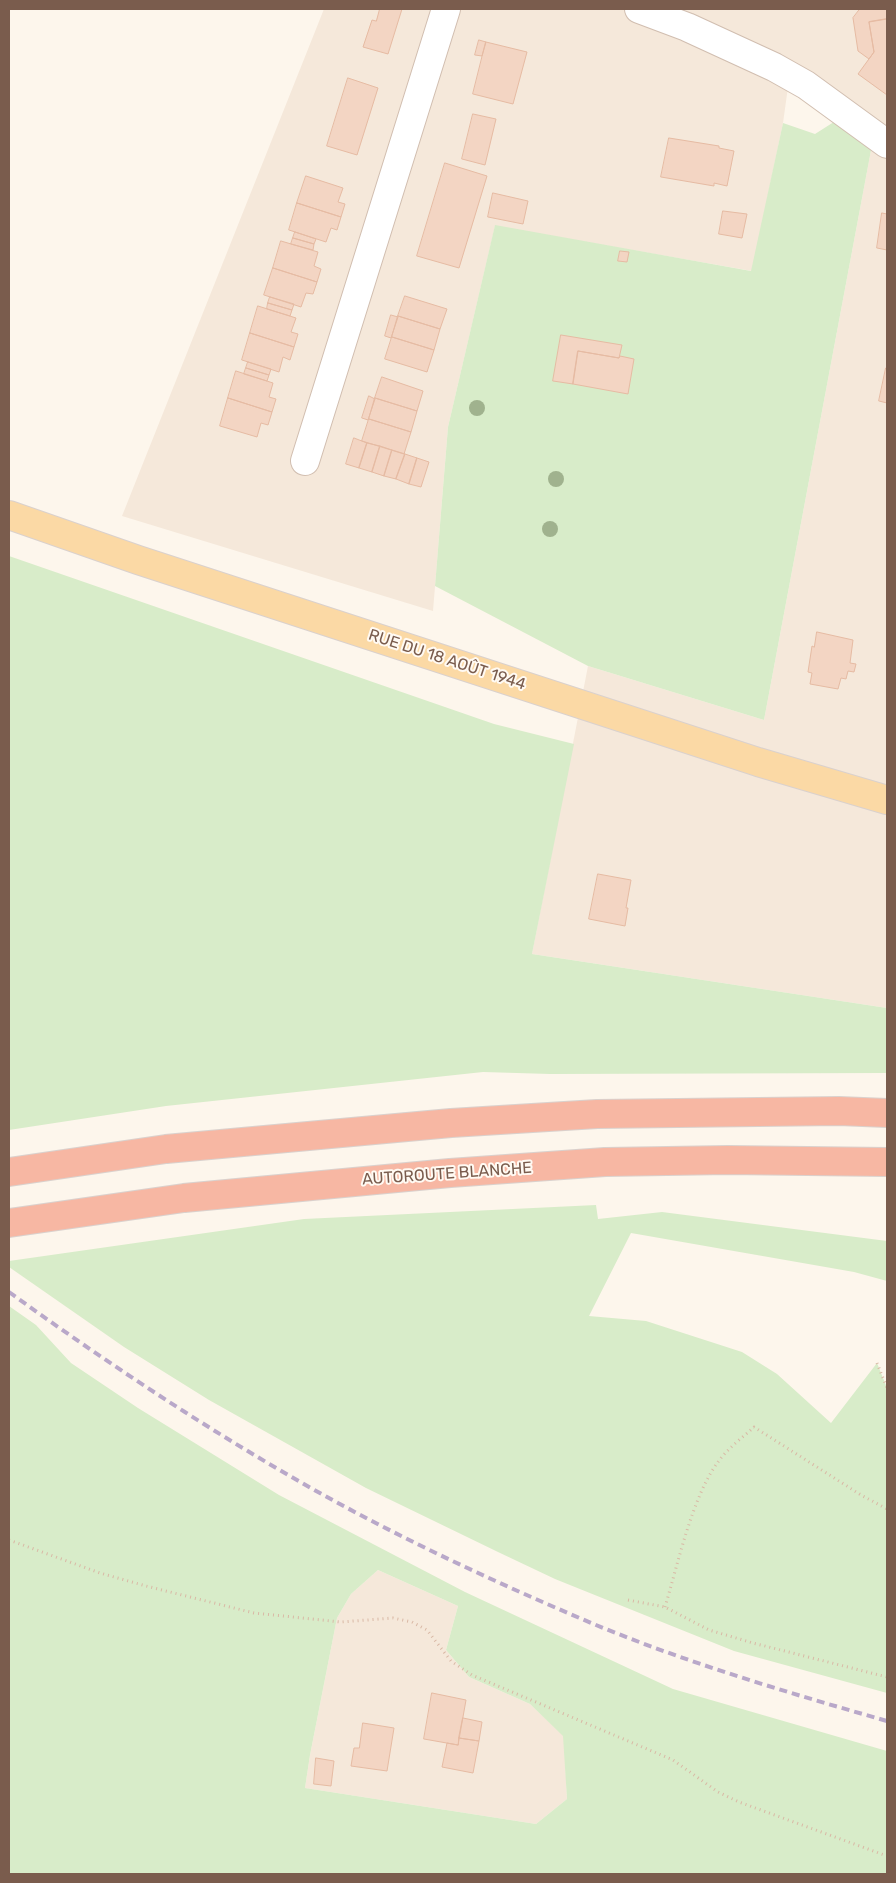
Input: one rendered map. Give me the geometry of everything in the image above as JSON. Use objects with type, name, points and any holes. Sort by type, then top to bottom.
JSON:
[{"type":"highway","points":[[9,1172],[166,1149],[451,1123],[606,1114],[839,1111],[887,1113]]},
{"type":"highway","name":"AUTOROUTE BLANCHE","points":[[9,1223],[184,1198],[450,1173],[605,1162],[728,1160],[887,1162]]},
{"type":"main road","name":"RUE DU 18 AOÛT 1944","points":[[9,515],[147,563],[758,762],[887,800]]},
{"type":"street","points":[[305,461],[446,9]]},
{"type":"street","points":[[638,9],[687,27],[774,66],[806,85],[887,144]]},
{"type":"path","points":[[877,1363],[887,1388]]},
{"type":"path","points":[[665,1607],[704,1485],[718,1461],[754,1427],[861,1495],[887,1509]]},
{"type":"path","points":[[9,1540],[100,1573],[254,1613],[341,1622],[392,1618],[406,1620],[427,1630],[451,1661],[472,1675],[673,1760],[718,1792],[745,1805],[887,1856]]},
{"type":"path","points":[[628,1600],[665,1607],[709,1630],[790,1653],[887,1677]]},
{"type":"shaded area","points":[[324,9],[887,9],[887,1008],[532,954],[588,666],[764,720],[872,145],[788,87],[783,123],[752,271],[495,226],[448,427],[433,611],[122,516]]},
{"type":"shaded area","points":[[378,1570],[458,1606],[446,1650],[469,1677],[530,1704],[564,1736],[567,1799],[536,1824],[305,1788],[337,1618],[351,1594]]},
{"type":"green space","points":[[837,120],[872,145],[764,720],[588,666],[435,586],[448,427],[495,225],[751,271],[783,123],[815,134]]},
{"type":"green space","points":[[9,556],[494,724],[574,744],[532,954],[887,1008],[887,1073],[550,1074],[483,1072],[166,1106],[9,1130]]},
{"type":"green space","points":[[596,1205],[598,1219],[662,1212],[887,1241],[887,1281],[854,1272],[631,1233],[589,1316],[646,1321],[742,1352],[777,1374],[831,1423],[877,1363],[887,1388],[887,1693],[734,1651],[555,1579],[366,1488],[209,1400],[124,1347],[9,1267],[9,1261],[304,1219]]},
{"type":"green space","points":[[9,1306],[36,1325],[71,1363],[138,1408],[279,1495],[465,1592],[673,1689],[887,1751],[887,1874],[9,1874]],"holes":[[[378,1570],[458,1606],[446,1650],[469,1677],[530,1704],[563,1736],[567,1799],[536,1824],[305,1788],[337,1618],[351,1594]]]},
{"type":"building","points":[[380,9],[402,9],[388,54],[363,47],[372,20],[376,21]]},
{"type":"building","points":[[860,9],[887,9],[887,19],[869,22],[874,52],[869,59],[858,51],[853,18]]},
{"type":"building","points":[[887,19],[887,95],[858,74],[874,52],[869,22]]},
{"type":"building","points":[[479,40],[486,42],[482,56],[475,55]]},
{"type":"building","points":[[486,42],[527,52],[513,104],[473,94]]},
{"type":"building","points":[[348,78],[378,88],[357,155],[327,146]]},
{"type":"building","points":[[473,114],[496,119],[485,165],[462,159]]},
{"type":"building","points":[[669,138],[719,146],[719,148],[734,151],[727,186],[714,183],[714,186],[661,177]]},
{"type":"building","points":[[445,163],[487,176],[459,268],[417,256]]},
{"type":"building","points":[[306,176],[343,188],[338,202],[345,204],[341,217],[297,203]]},
{"type":"building","points":[[493,193],[528,201],[523,224],[488,217]]},
{"type":"building","points":[[297,203],[341,217],[337,230],[331,228],[326,242],[289,230]]},
{"type":"building","points":[[723,211],[747,214],[742,238],[719,234]]},
{"type":"building","points":[[882,213],[887,214],[887,250],[877,248]]},
{"type":"building","points":[[295,232],[316,239],[314,244],[293,238]]},
{"type":"building","points":[[293,238],[314,244],[313,250],[291,244]]},
{"type":"building","points":[[281,241],[318,252],[314,266],[321,269],[317,282],[273,268]]},
{"type":"building","points":[[620,251],[629,252],[627,262],[618,261]]},
{"type":"building","points":[[273,268],[317,282],[313,294],[306,293],[301,307],[264,295]]},
{"type":"building","points":[[405,296],[447,309],[440,329],[398,316]]},
{"type":"building","points":[[270,297],[294,304],[292,310],[268,303]]},
{"type":"building","points":[[268,303],[292,310],[290,316],[267,309]]},
{"type":"building","points":[[258,306],[296,318],[291,332],[298,334],[294,347],[250,333]]},
{"type":"building","points":[[391,315],[398,317],[391,338],[385,336]]},
{"type":"building","points":[[398,316],[440,329],[434,350],[392,337]]},
{"type":"building","points":[[250,333],[294,347],[290,360],[283,357],[279,372],[242,360]]},
{"type":"building","points":[[561,335],[622,345],[619,358],[578,351],[573,384],[553,381]]},
{"type":"building","points":[[392,337],[434,350],[427,372],[385,359]]},
{"type":"building","points":[[578,351],[634,359],[628,394],[573,384]]},
{"type":"building","points":[[248,362],[271,369],[269,375],[246,368]]},
{"type":"building","points":[[246,368],[269,375],[267,381],[244,374]]},
{"type":"building","points":[[887,368],[887,403],[879,401]]},
{"type":"building","points":[[236,371],[273,383],[269,397],[276,399],[272,412],[228,398]]},
{"type":"building","points":[[382,377],[423,391],[417,411],[375,398]]},
{"type":"building","points":[[369,396],[375,399],[368,420],[362,418]]},
{"type":"building","points":[[228,398],[272,412],[268,425],[261,423],[257,437],[220,426]]},
{"type":"building","points":[[375,398],[417,411],[411,432],[369,419]]},
{"type":"building","points":[[369,419],[411,432],[404,454],[362,441]]},
{"type":"building","points":[[354,438],[367,443],[359,468],[346,464]]},
{"type":"building","points":[[367,443],[380,446],[372,472],[359,468]]},
{"type":"building","points":[[380,446],[392,450],[384,476],[372,472]]},
{"type":"building","points":[[392,450],[405,454],[396,479],[384,476]]},
{"type":"building","points":[[405,454],[417,458],[409,484],[396,479]]},
{"type":"building","points":[[417,458],[429,462],[421,487],[409,484]]},
{"type":"building","points":[[817,632],[853,640],[850,663],[856,664],[854,672],[848,671],[846,679],[841,678],[838,689],[810,684],[812,673],[808,672],[812,646],[814,647]]},
{"type":"building","points":[[598,874],[631,880],[625,926],[589,919]]},
{"type":"building","points":[[432,1693],[466,1700],[458,1745],[424,1739]]},
{"type":"building","points":[[463,1718],[482,1722],[479,1741],[459,1738]]},
{"type":"building","points":[[363,1723],[394,1728],[387,1771],[351,1766],[354,1748],[359,1748]]},
{"type":"building","points":[[459,1738],[479,1741],[473,1773],[442,1767],[447,1743],[458,1745]]},
{"type":"building","points":[[316,1758],[334,1761],[331,1786],[314,1784]]},
{"type":"railway","points":[[9,1292],[112,1364],[218,1433],[327,1497],[402,1537],[479,1574],[596,1625],[668,1653],[814,1700],[887,1721]]}]
